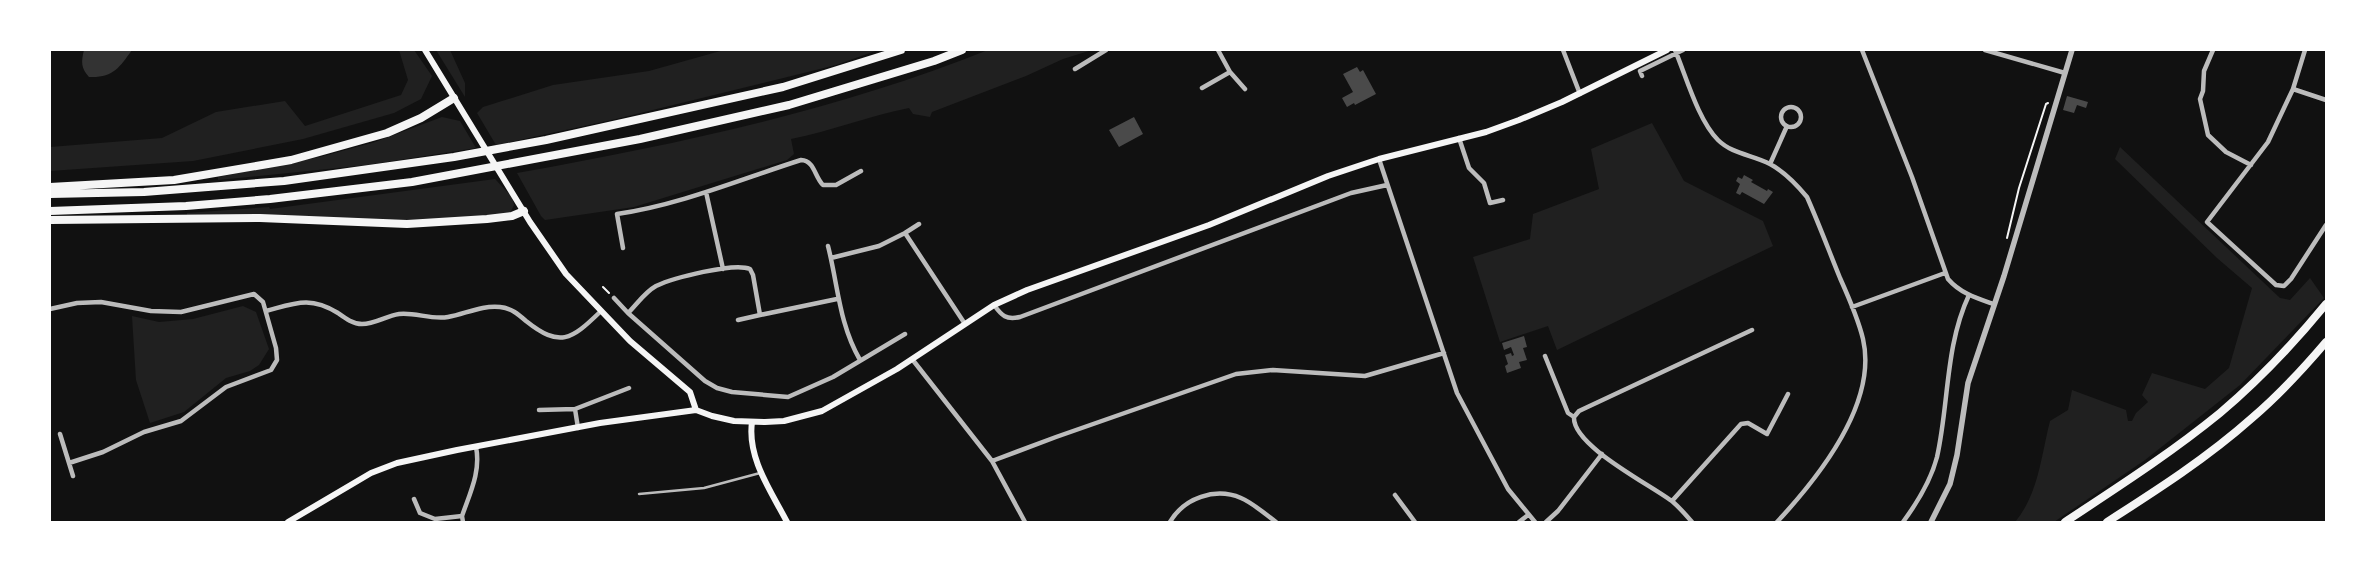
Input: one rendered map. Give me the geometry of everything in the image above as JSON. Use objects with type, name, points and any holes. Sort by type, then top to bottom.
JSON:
[{"type":"main road","points":[[425,50],[513,195],[566,274],[630,342],[690,392],[696,410]]},
{"type":"main road","points":[[50,194],[144,192],[284,181],[454,158],[555,138],[783,86],[901,50]]},
{"type":"main road","points":[[50,211],[186,206],[270,199],[412,182],[640,139],[780,107],[934,61],[962,50]]},
{"type":"main road","points":[[288,522],[371,473],[397,463],[578,428],[696,410],[712,416],[752,422],[784,421],[822,411],[858,392],[912,359],[994,305],[1040,285],[1173,238],[1328,176],[1379,159],[1518,120],[1580,94],[1667,50]]},
{"type":"main road","points":[[50,187],[174,180],[291,160],[347,146],[387,133],[421,118],[454,98]]},
{"type":"main road","points":[[50,220],[260,218],[407,224],[487,219],[512,216],[524,211]]},
{"type":"main road","points":[[2065,522],[2145,469],[2221,412],[2277,360],[2326,304]]},
{"type":"main road","points":[[2107,522],[2207,455],[2251,419],[2301,370],[2326,342]]},
{"type":"main road","points":[[752,422],[753,448],[761,473],[787,522]]},
{"type":"street","points":[[1076,69],[1106,50]]},
{"type":"street","points":[[1218,50],[1230,72],[1245,89]]},
{"type":"street","points":[[1563,50],[1580,94]]},
{"type":"street","points":[[1642,76],[1640,72],[1683,50]]},
{"type":"street","points":[[1862,50],[1912,177],[1945,273],[1954,286],[1969,295],[1993,304]]},
{"type":"street","points":[[1985,50],[2065,73]]},
{"type":"street","points":[[1931,522],[1950,484],[1957,456],[1968,383],[2004,276],[2072,50]]},
{"type":"street","points":[[2213,50],[2204,71],[2203,91],[2200,99],[2208,135],[2226,152],[2251,165]]},
{"type":"street","points":[[2305,50],[2294,89],[2268,142],[2207,222],[2276,285],[2284,286],[2291,279],[2326,225]]},
{"type":"street","points":[[1676,52],[1703,117],[1718,140],[1734,150],[1770,164],[1799,187],[1806,197],[1852,307],[1863,340],[1864,375],[1854,412],[1837,446],[1810,486],[1777,522]]},
{"type":"street","points":[[1202,88],[1230,72]]},
{"type":"street","points":[[2294,89],[2326,100]]},
{"type":"street","points":[[1786,108],[1796,109],[1801,116],[1800,123],[1794,127],[1787,126],[1782,122],[1782,114],[1786,108]]},
{"type":"street","points":[[1770,164],[1787,126]]},
{"type":"street","points":[[1459,138],[1469,168],[1485,185],[1490,202],[1503,200]]},
{"type":"street","points":[[1379,159],[1457,393],[1508,489],[1535,522]]},
{"type":"street","points":[[623,248],[617,214],[653,207],[706,192],[801,160],[808,160],[818,180],[823,185],[836,184],[861,171]]},
{"type":"street","points":[[994,305],[1001,316],[1009,319],[1020,317],[1351,193],[1387,184]]},
{"type":"street","points":[[706,192],[723,270]]},
{"type":"street","points":[[831,258],[879,246],[920,224]]},
{"type":"street","points":[[905,233],[965,324]]},
{"type":"street","points":[[828,246],[837,298],[845,328],[860,360]]},
{"type":"street","points":[[628,313],[646,293],[656,286],[680,278],[737,267],[750,270],[753,275],[760,315]]},
{"type":"street","points":[[1852,307],[1945,273]]},
{"type":"street","points":[[50,309],[77,303],[101,302],[151,311],[182,312],[254,294],[261,298],[277,351],[276,363],[269,372],[226,387],[181,421],[144,432],[103,452],[69,463]]},
{"type":"street","points":[[1903,522],[1924,488],[1936,458],[1956,328],[1969,295]]},
{"type":"street","points":[[614,298],[628,313],[705,382],[732,392],[788,397],[818,384],[905,334]]},
{"type":"street","points":[[738,320],[837,298]]},
{"type":"street","points":[[266,312],[300,302],[314,302],[326,306],[353,322],[362,324],[399,314],[437,319],[487,307],[501,307],[518,314],[543,334],[558,338],[577,332],[600,312]]},
{"type":"street","points":[[1692,522],[1672,501],[1623,471],[1589,444],[1575,424],[1574,417],[1576,413],[1588,406],[1752,330]]},
{"type":"street","points":[[992,461],[1236,374],[1273,370],[1365,376],[1444,353]]},
{"type":"street","points":[[1545,356],[1568,413],[1574,417]]},
{"type":"street","points":[[912,359],[992,461],[1024,522]]},
{"type":"street","points":[[540,410],[575,409],[628,388]]},
{"type":"street","points":[[1672,501],[1741,424],[1748,423],[1767,434],[1788,394]]},
{"type":"street","points":[[575,409],[578,428]]},
{"type":"street","points":[[60,434],[73,476]]},
{"type":"street","points":[[414,499],[420,513],[435,519],[463,519],[478,470],[476,447]]},
{"type":"street","points":[[1546,522],[1558,511],[1602,454]]},
{"type":"street","points":[[1170,522],[1188,503],[1202,496],[1217,493],[1232,495],[1247,501],[1276,522]]},
{"type":"street","points":[[1395,495],[1415,522]]},
{"type":"street","points":[[1519,522],[1528,515]]},
{"type":"lane","points":[[639,494],[704,488],[761,473]]},
{"type":"path","points":[[2005,245],[2019,188],[2046,104],[2056,103]]},
{"type":"shaded area","points":[[84,50],[132,50],[115,71],[104,76],[89,77],[82,65]]},
{"type":"shaded area","points":[[399,50],[414,50],[432,76],[421,99],[394,113],[303,139],[193,161],[50,171],[50,147],[162,138],[216,112],[285,101],[305,126],[401,95],[408,80]]},
{"type":"shaded area","points":[[436,50],[450,50],[465,83],[465,97]]},
{"type":"shaded area","points":[[724,50],[878,50],[836,65],[616,119],[496,145],[477,113],[483,107],[553,85],[649,71]]},
{"type":"shaded area","points":[[988,50],[1092,50],[1063,59],[1026,76],[932,112],[930,117],[913,114],[909,108],[791,139],[794,154],[787,160],[634,207],[545,220],[517,173],[637,150],[756,124],[873,91],[931,72]]},
{"type":"shaded area","points":[[442,117],[460,121],[476,148],[367,165],[218,180],[218,177],[320,157],[375,142]]},
{"type":"shaded area","points":[[1652,123],[1684,181],[1763,221],[1773,246],[1557,350],[1548,326],[1500,342],[1473,257],[1530,239],[1533,214],[1599,189],[1591,149]]},
{"type":"shaded area","points":[[2120,147],[2280,298],[2290,300],[2310,278],[2324,298],[2240,385],[2145,460],[2054,522],[2015,522],[2023,511],[2034,487],[2050,421],[2068,410],[2072,390],[2126,410],[2128,421],[2132,421],[2136,413],[2148,402],[2142,395],[2152,373],[2205,389],[2229,368],[2252,288],[2217,258],[2115,159]]},
{"type":"shaded area","points":[[495,179],[512,197],[514,205],[509,215],[405,222],[187,217],[187,213],[269,207],[270,209]]},
{"type":"shaded area","points":[[243,306],[256,312],[269,349],[259,365],[250,371],[226,378],[184,412],[150,423],[136,380],[132,316],[159,322],[193,319]]},
{"type":"building","points":[[1357,67],[1360,72],[1363,70],[1376,94],[1347,107],[1342,98],[1353,92],[1343,74]]},
{"type":"building","points":[[2067,96],[2088,102],[2086,108],[2077,105],[2074,113],[2063,110]]},
{"type":"building","points":[[1134,117],[1143,134],[1119,147],[1109,130]]},
{"type":"building","points":[[1744,175],[1753,180],[1751,182],[1767,191],[1768,189],[1773,192],[1764,204],[1742,192],[1740,195],[1736,193],[1740,184],[1736,181],[1738,177],[1742,179]]},
{"type":"building","points":[[1524,336],[1527,347],[1523,348],[1527,360],[1519,362],[1521,368],[1507,373],[1505,366],[1508,364],[1505,355],[1511,353],[1512,356],[1514,355],[1511,347],[1504,350],[1502,343]]}]
